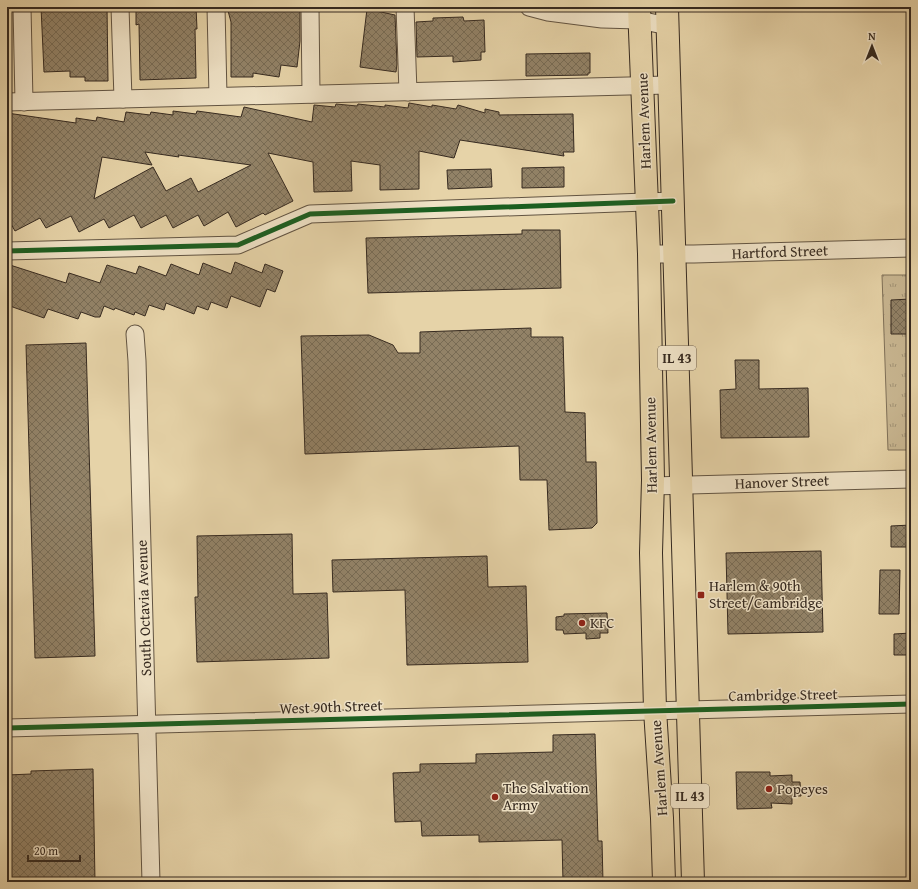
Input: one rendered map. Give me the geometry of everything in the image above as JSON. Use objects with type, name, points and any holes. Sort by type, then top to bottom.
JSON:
[{"type":"main road","name":"Harlem Avenue","points":[[639,13],[649,254],[652,486],[651,553],[655,710],[662,818],[664,882]]},
{"type":"main road","name":"Harlem Avenue","points":[[667,16],[693,882]]},
{"type":"street","points":[[22,7],[24,102]]},
{"type":"street","points":[[120,7],[123,99]]},
{"type":"street","points":[[216,7],[218,96]]},
{"type":"street","points":[[310,7],[311,94]]},
{"type":"street","points":[[405,7],[408,92]]},
{"type":"street","points":[[529,7],[548,12],[639,13],[667,16]]},
{"type":"street","points":[[7,102],[668,85]]},
{"type":"street","points":[[7,250],[238,245],[310,214],[672,201]]},
{"type":"street","name":"Hartford Street","points":[[649,254],[911,248]]},
{"type":"street","name":"South Octavia Avenue","points":[[135,334],[138,368],[151,882]]},
{"type":"street","name":"Hanover Street","points":[[652,486],[911,478]]},
{"type":"street","name":"Cambridge Street","points":[[655,710],[911,704]]},
{"type":"street","name":"West 90th Street","points":[[7,728],[655,710]]},
{"type":"green space","points":[[882,275],[911,275],[911,450],[888,450]]},
{"type":"building","points":[[41,7],[107,7],[108,81],[85,81],[85,77],[70,77],[70,71],[44,72]]},
{"type":"building","points":[[136,7],[196,7],[196,78],[140,80],[139,24],[136,25]]},
{"type":"building","points":[[227,7],[287,7],[300,9],[300,41],[297,67],[281,65],[279,77],[253,73],[253,77],[231,77],[231,22]]},
{"type":"building","points":[[367,9],[395,15],[396,72],[360,67]]},
{"type":"building","points":[[463,17],[464,21],[484,20],[485,52],[481,52],[481,60],[453,62],[453,56],[417,57],[416,22],[433,21],[433,18]]},
{"type":"building","points":[[590,53],[590,73],[588,73],[588,75],[526,76],[526,54]]},
{"type":"building","points":[[409,103],[456,109],[458,105],[485,113],[485,109],[499,112],[499,115],[573,114],[574,152],[563,152],[564,156],[460,140],[454,158],[419,151],[419,189],[380,190],[380,165],[351,161],[352,191],[314,192],[313,162],[268,153],[293,201],[265,215],[263,213],[236,227],[228,212],[204,226],[198,215],[173,228],[166,215],[141,228],[134,215],[109,228],[104,219],[79,232],[71,216],[46,228],[40,218],[15,231],[7,217],[7,113],[76,123],[76,118],[96,121],[97,117],[124,122],[126,112],[150,115],[151,112],[173,115],[173,111],[196,114],[197,111],[241,117],[244,107],[312,122],[314,105],[335,107],[336,104],[357,106],[358,104],[408,108]],"holes":[[[145,152],[179,157],[178,155],[251,165],[198,192],[191,178],[166,191],[153,167],[94,199],[102,157],[152,165]]]},
{"type":"building","points":[[564,167],[564,187],[522,188],[522,168]]},
{"type":"building","points":[[491,169],[492,187],[448,189],[447,170]]},
{"type":"building","points":[[522,230],[560,230],[561,288],[368,293],[366,238],[522,234]]},
{"type":"building","points":[[235,262],[262,273],[265,264],[283,271],[275,292],[267,289],[260,307],[231,296],[227,308],[211,302],[208,310],[197,306],[194,314],[166,303],[164,310],[149,305],[145,316],[135,312],[134,315],[115,308],[114,310],[104,306],[100,317],[95,317],[81,312],[78,319],[48,309],[44,318],[7,305],[7,275],[10,265],[66,283],[69,273],[100,283],[107,265],[136,274],[139,266],[166,276],[171,264],[199,275],[203,263],[231,274]]},
{"type":"building","points":[[911,299],[911,334],[891,334],[891,300]]},
{"type":"building","points":[[531,328],[531,337],[563,337],[565,412],[585,413],[586,462],[596,462],[597,523],[592,528],[549,530],[547,480],[520,480],[519,446],[305,454],[301,336],[369,335],[393,345],[398,353],[420,353],[420,332]]},
{"type":"building","points":[[86,343],[95,656],[35,658],[26,345]]},
{"type":"building","points":[[735,360],[759,360],[759,389],[808,388],[809,437],[721,438],[720,390],[736,389]]},
{"type":"building","points":[[911,525],[911,547],[891,547],[891,526]]},
{"type":"building","points":[[292,534],[293,594],[327,593],[329,658],[197,662],[195,597],[198,597],[197,536]]},
{"type":"building","points":[[821,551],[823,632],[728,634],[726,553]]},
{"type":"building","points":[[487,556],[488,587],[526,586],[528,662],[407,665],[405,590],[333,592],[332,560]]},
{"type":"building","points":[[880,570],[900,570],[899,614],[879,614]]},
{"type":"building","name":"KFC","points":[[607,613],[608,633],[600,633],[600,638],[586,639],[586,633],[564,634],[563,630],[556,630],[556,617],[564,616],[564,614]]},
{"type":"building","points":[[911,633],[911,655],[894,655],[894,634]]},
{"type":"building","name":"The Salvation Army","points":[[595,734],[598,841],[602,841],[603,882],[563,882],[562,840],[479,842],[479,835],[422,836],[421,821],[395,822],[393,773],[420,772],[420,764],[476,763],[476,754],[553,752],[553,735]]},
{"type":"building","points":[[93,769],[95,882],[7,882],[7,775],[31,774],[31,771]]},
{"type":"building","name":"Popeyes","points":[[736,772],[770,772],[770,776],[792,775],[792,782],[800,782],[801,796],[792,796],[792,804],[771,803],[772,808],[737,809]]},
{"type":"cycle path","points":[[7,251],[238,245],[310,214],[673,201]]},
{"type":"cycle path","points":[[7,728],[911,704]]},
{"type":"place","name":"Harlem & 90th Street/Cambridge","points":[[701,595]]},
{"type":"place","name":"KFC","points":[[582,623]]},
{"type":"place","name":"Popeyes","points":[[769,789]]},
{"type":"place","name":"The Salvation Army","points":[[495,797]]}]
